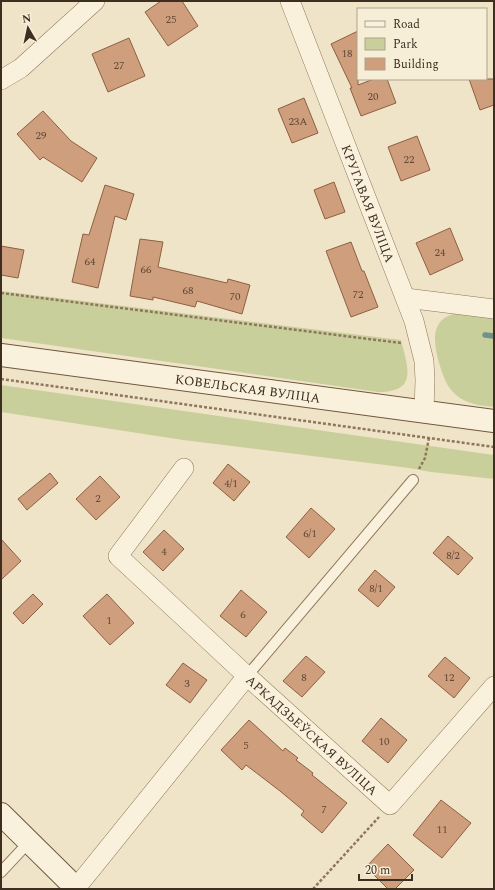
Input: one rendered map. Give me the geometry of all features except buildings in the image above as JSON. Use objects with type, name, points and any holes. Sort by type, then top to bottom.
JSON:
[{"type":"main road","name":"КОВЕЛЬСКАЯ ВУЛІЦА","points":[[1,355],[494,421]]},
{"type":"main road","points":[[1,814],[76,888]]},
{"type":"street","points":[[1,80],[21,68],[95,1]]},
{"type":"street","name":"КРУГАВАЯ ВУЛІЦА","points":[[290,1],[414,321],[424,361],[424,411]]},
{"type":"street","points":[[406,298],[494,309]]},
{"type":"street","points":[[184,468],[118,556],[247,676]]},
{"type":"street","name":"АРКАДЗЬЕЎСКАЯ ВУЛІЦА","points":[[76,888],[247,676],[390,805],[494,686]]},
{"type":"lane","points":[[247,676],[412,480]]},
{"type":"lane","points":[[1,872],[29,842]]},
{"type":"path","points":[[1,293],[420,346]]},
{"type":"path","points":[[1,379],[494,447]]},
{"type":"path","points":[[412,480],[425,458],[429,438]]},
{"type":"path","points":[[313,889],[390,805]]},
{"type":"green space","points":[[1,291],[401,340],[406,360],[407,376],[405,383],[399,388],[391,391],[378,392],[1,338]]},
{"type":"green space","points":[[459,313],[494,318],[494,407],[464,401],[447,385],[439,363],[435,339],[436,331],[438,325],[443,319],[450,315]]},
{"type":"green space","points":[[1,385],[494,455],[494,479],[183,440],[1,412]]},
{"type":"waterway","points":[[485,335],[494,336]]}]
